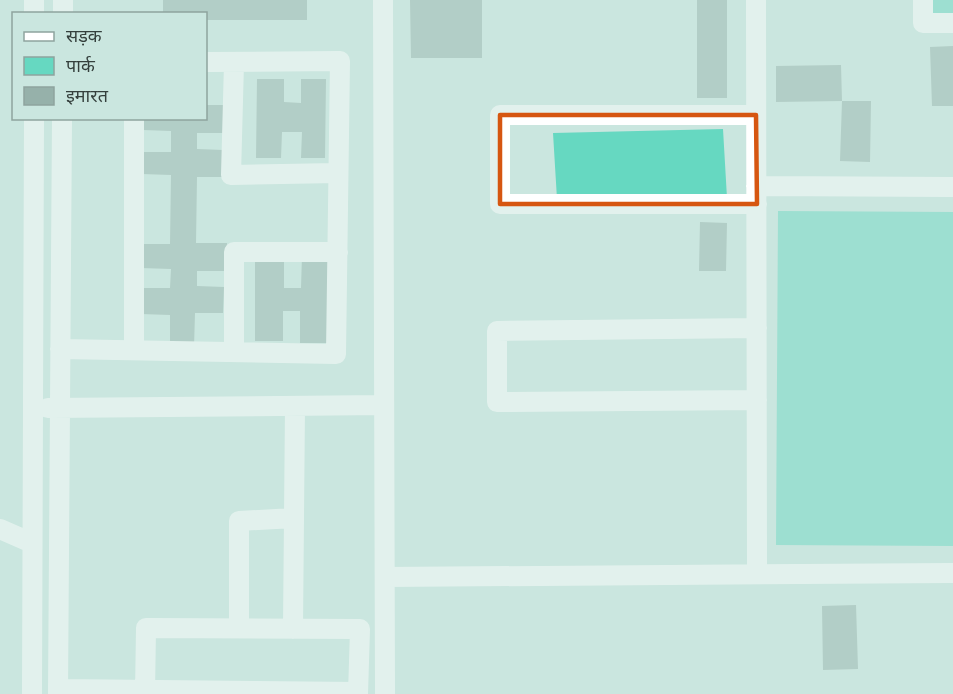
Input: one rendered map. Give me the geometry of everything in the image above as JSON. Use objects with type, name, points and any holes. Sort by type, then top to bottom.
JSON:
[{"type":"street","points":[[383,0],[386,694]]},
{"type":"street","points":[[756,0],[757,574]]},
{"type":"street","points":[[923,0],[923,23],[953,22]]},
{"type":"street","points":[[60,349],[336,354],[340,61],[207,63]]},
{"type":"street","points":[[234,63],[231,175],[337,173]]},
{"type":"street","points":[[756,115],[500,115],[500,204],[953,187]]},
{"type":"street","points":[[32,694],[34,120]]},
{"type":"street","points":[[62,120],[58,692],[145,693],[358,693],[360,629],[146,628],[145,693]]},
{"type":"street","points":[[134,120],[134,349]]},
{"type":"street","points":[[234,351],[234,252],[338,252]]},
{"type":"street","points":[[757,328],[496,331],[497,402],[757,400]]},
{"type":"street","points":[[33,408],[384,405]]},
{"type":"street","points":[[293,629],[295,406]]},
{"type":"street","points":[[239,628],[239,521],[294,518]]},
{"type":"street","points":[[0,530],[32,543]]},
{"type":"street","points":[[385,577],[953,573]]},
{"type":"highlighted area","points":[[500,115],[756,115],[757,204],[500,204]]},
{"type":"green space","points":[[928,0],[953,0],[953,18],[928,19]]},
{"type":"green space","points":[[723,129],[727,198],[557,199],[553,133]]},
{"type":"green space","points":[[778,211],[953,212],[953,546],[776,545]]},
{"type":"building","points":[[163,0],[307,0],[307,20],[207,20],[207,12],[163,12]]},
{"type":"building","points":[[410,0],[482,0],[482,58],[411,58]]},
{"type":"building","points":[[697,0],[727,0],[727,98],[697,98]]},
{"type":"building","points":[[953,46],[953,106],[932,106],[930,47]]},
{"type":"building","points":[[841,65],[842,101],[776,102],[776,66]]},
{"type":"building","points":[[257,79],[284,79],[284,102],[301,103],[301,79],[326,79],[325,158],[301,158],[302,132],[282,132],[281,158],[256,158]]},
{"type":"building","points":[[842,101],[871,101],[870,162],[840,161]]},
{"type":"building","points":[[207,105],[223,105],[223,133],[197,133],[197,149],[223,150],[222,177],[197,177],[196,243],[227,243],[226,271],[197,271],[197,286],[224,287],[223,313],[195,313],[194,347],[170,347],[170,315],[141,314],[141,288],[170,288],[171,269],[141,268],[141,244],[170,244],[171,175],[142,174],[142,152],[171,152],[171,131],[143,130],[143,120],[207,120]]},
{"type":"building","points":[[700,222],[727,223],[726,271],[699,271]]},
{"type":"building","points":[[255,254],[284,254],[284,288],[301,288],[302,256],[328,256],[328,343],[300,343],[300,311],[283,311],[283,341],[255,341]]},
{"type":"building","points":[[856,605],[858,669],[823,670],[822,606]]}]
